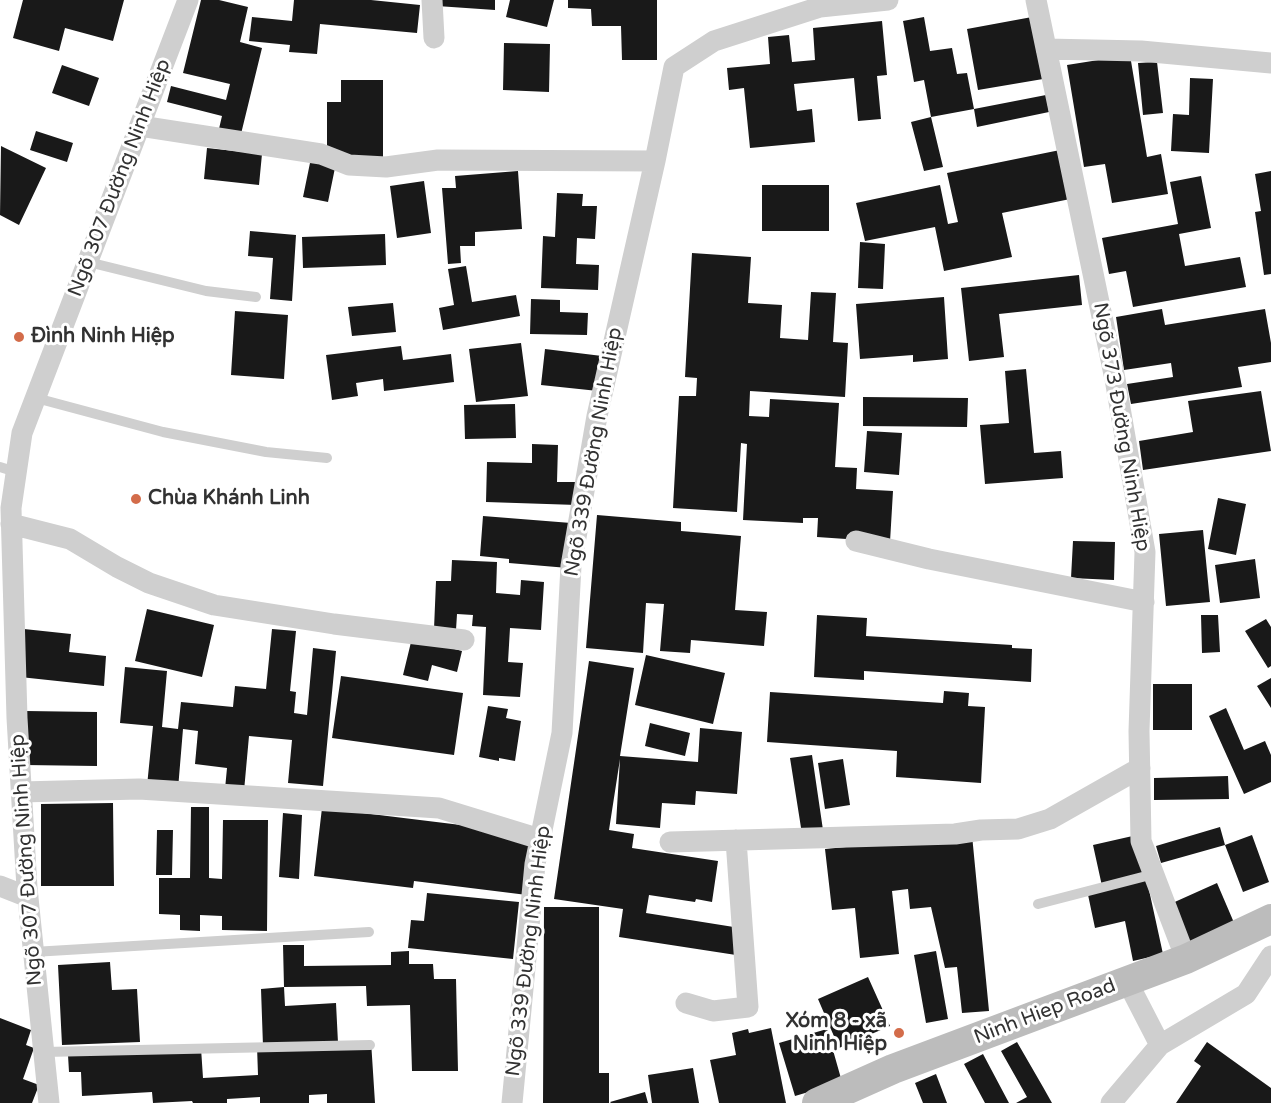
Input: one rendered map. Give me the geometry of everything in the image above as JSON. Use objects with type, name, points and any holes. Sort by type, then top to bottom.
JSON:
[{"type":"main road","name":"Ninh Hiep Road","points":[[817,1103],[893,1069],[1186,959],[1271,919]]},
{"type":"street","name":"Ngõ 307 Đường Ninh Hiệp","points":[[49,1103],[28,897],[21,792],[8,470],[188,0]]},
{"type":"street","points":[[432,0],[434,38]]},
{"type":"street","name":"Ngõ 339 Đường Ninh Hiệp","points":[[512,1103],[535,864],[562,733],[573,555],[597,416],[674,67],[714,41],[820,7],[843,2],[888,0]]},
{"type":"street","name":"Ngõ 373 Đường Ninh Hiệp","points":[[1036,0],[1117,391],[1145,552],[1138,731],[1141,841],[1186,959]]},
{"type":"street","points":[[1046,49],[1141,51],[1271,63]]},
{"type":"street","points":[[140,126],[321,154],[349,165],[386,167],[438,160],[655,161]]},
{"type":"street","points":[[11,524],[70,539],[149,583],[214,605],[334,624],[464,640]]},
{"type":"street","points":[[856,541],[929,559],[1144,602]]},
{"type":"street","points":[[670,842],[955,834],[1018,829],[1050,819],[1140,768]]},
{"type":"street","points":[[21,792],[140,789],[440,808],[540,839]]},
{"type":"street","points":[[686,1003],[712,1011],[748,1008],[736,840]]},
{"type":"street","points":[[0,886],[28,897]]},
{"type":"street","points":[[1111,1103],[1160,1045],[1246,994],[1271,956]]},
{"type":"street","points":[[1127,981],[1160,1045]]},
{"type":"lane","points":[[88,262],[206,291],[256,297]]},
{"type":"lane","points":[[36,398],[163,432],[266,452],[327,458]]},
{"type":"lane","points":[[1038,904],[1154,874]]},
{"type":"lane","points":[[33,952],[369,932]]},
{"type":"lane","points":[[44,1052],[370,1045]]},
{"type":"building","points":[[23,0],[124,0],[113,41],[65,28],[59,51],[13,38]]},
{"type":"building","points":[[201,0],[219,0],[248,7],[240,42],[262,48],[240,138],[218,133],[222,116],[167,102],[171,86],[226,100],[230,84],[183,73]]},
{"type":"building","points":[[294,0],[371,0],[420,5],[417,33],[320,24],[317,54],[289,52],[290,45],[249,41],[252,17],[292,21]]},
{"type":"building","points":[[437,0],[495,0],[495,10],[437,6]]},
{"type":"building","points":[[510,0],[554,0],[547,27],[506,17]]},
{"type":"building","points":[[568,0],[657,0],[657,60],[622,60],[621,26],[592,26],[591,9],[568,8]]},
{"type":"building","points":[[924,17],[930,51],[952,48],[957,74],[967,73],[974,109],[931,117],[924,80],[914,82],[903,21]]},
{"type":"building","points":[[1032,17],[1043,79],[978,90],[967,29]]},
{"type":"building","points":[[882,21],[887,75],[877,76],[881,119],[858,121],[854,78],[794,84],[797,111],[812,109],[815,142],[750,148],[744,88],[729,90],[727,68],[770,64],[768,37],[789,35],[792,62],[815,60],[813,28]]},
{"type":"building","points":[[504,43],[550,44],[549,92],[503,90]]},
{"type":"building","points":[[1130,55],[1147,157],[1161,154],[1168,194],[1112,203],[1105,164],[1084,167],[1067,65]]},
{"type":"building","points":[[1157,62],[1163,113],[1143,115],[1138,63]]},
{"type":"building","points":[[62,65],[99,78],[89,106],[52,93]]},
{"type":"building","points":[[1190,78],[1213,79],[1209,153],[1171,151],[1173,114],[1189,115]]},
{"type":"building","points":[[341,80],[383,80],[383,161],[327,154],[327,102],[341,102]]},
{"type":"building","points":[[1046,95],[1049,112],[977,127],[974,109]]},
{"type":"building","points":[[931,117],[943,167],[924,171],[911,122]]},
{"type":"building","points":[[36,131],[73,143],[67,162],[30,150]]},
{"type":"building","points":[[1,146],[46,168],[19,225],[0,215]]},
{"type":"building","points":[[207,148],[262,154],[259,185],[204,179]]},
{"type":"building","points":[[1065,149],[1075,198],[1002,213],[1012,257],[944,271],[935,227],[865,241],[856,203],[940,185],[948,224],[958,222],[947,173]]},
{"type":"building","points":[[311,158],[336,163],[328,202],[303,197]]},
{"type":"building","points":[[518,171],[522,229],[475,232],[475,246],[460,246],[461,263],[448,264],[442,188],[456,188],[455,176]]},
{"type":"building","points":[[1271,171],[1271,274],[1264,275],[1255,212],[1261,211],[1255,174]]},
{"type":"building","points":[[1201,176],[1211,228],[1179,234],[1185,266],[1240,257],[1246,287],[1133,307],[1126,271],[1109,274],[1102,238],[1178,224],[1170,182]]},
{"type":"building","points":[[424,181],[431,233],[397,238],[390,186]]},
{"type":"building","points":[[762,185],[829,185],[829,231],[762,231]]},
{"type":"building","points":[[557,193],[583,194],[582,206],[597,206],[595,239],[577,238],[576,264],[599,265],[598,290],[541,288],[543,236],[555,237]]},
{"type":"building","points":[[250,231],[296,235],[292,301],[270,299],[273,258],[248,256]]},
{"type":"building","points":[[385,234],[386,265],[303,268],[302,237]]},
{"type":"building","points":[[860,242],[885,244],[883,289],[858,288]]},
{"type":"building","points":[[692,253],[751,257],[748,303],[782,305],[780,338],[808,340],[811,292],[836,293],[833,342],[848,343],[845,397],[750,391],[749,416],[769,417],[770,399],[839,403],[835,467],[857,468],[856,489],[893,491],[890,542],[817,537],[818,518],[803,518],[803,523],[743,520],[747,444],[741,443],[737,512],[673,508],[679,396],[696,396],[697,378],[685,377]]},
{"type":"building","points":[[466,266],[472,302],[516,295],[520,316],[443,330],[439,308],[454,305],[448,269]]},
{"type":"building","points":[[1079,275],[1082,305],[999,314],[1004,357],[969,361],[961,288]]},
{"type":"building","points":[[944,297],[948,359],[913,362],[913,355],[860,359],[856,304]]},
{"type":"building","points":[[531,299],[560,300],[560,312],[588,313],[587,335],[530,334]]},
{"type":"building","points":[[393,303],[396,332],[352,336],[348,307]]},
{"type":"building","points":[[1162,309],[1165,325],[1265,309],[1271,343],[1271,362],[1238,367],[1242,387],[1131,404],[1127,384],[1173,377],[1171,363],[1124,370],[1116,317]]},
{"type":"building","points":[[235,311],[288,315],[284,379],[231,375]]},
{"type":"building","points":[[521,343],[528,396],[476,402],[469,349]]},
{"type":"building","points":[[401,346],[403,360],[451,354],[454,382],[384,391],[383,379],[356,383],[358,396],[332,400],[326,355]]},
{"type":"building","points":[[545,349],[602,356],[598,391],[541,385]]},
{"type":"building","points":[[1026,369],[1034,453],[1061,451],[1063,478],[985,484],[980,425],[1009,423],[1005,371]]},
{"type":"building","points":[[1261,391],[1271,451],[1143,470],[1139,441],[1193,432],[1188,401]]},
{"type":"building","points":[[863,397],[968,398],[967,427],[863,426]]},
{"type":"building","points":[[515,404],[516,438],[465,439],[464,405]]},
{"type":"building","points":[[867,431],[902,433],[899,475],[864,472]]},
{"type":"building","points":[[532,444],[558,445],[557,482],[577,482],[577,505],[486,502],[487,462],[532,463]]},
{"type":"building","points":[[1218,498],[1246,504],[1236,555],[1208,549]]},
{"type":"building","points":[[597,515],[681,522],[681,531],[741,536],[735,610],[767,612],[764,646],[691,640],[690,653],[660,651],[664,604],[646,603],[643,653],[586,648]]},
{"type":"building","points":[[483,516],[571,523],[568,568],[509,563],[509,559],[480,556]]},
{"type":"building","points":[[1203,530],[1210,602],[1166,606],[1159,534]]},
{"type":"building","points":[[1073,541],[1115,542],[1114,580],[1071,578]]},
{"type":"building","points":[[1255,559],[1260,598],[1220,603],[1215,565]]},
{"type":"building","points":[[452,560],[497,562],[496,593],[520,595],[521,580],[544,582],[541,630],[510,628],[508,662],[523,663],[520,697],[483,695],[486,627],[472,626],[473,615],[457,614],[456,630],[434,629],[436,581],[451,581]]},
{"type":"building","points":[[147,609],[214,625],[202,677],[135,661]]},
{"type":"building","points":[[817,615],[867,618],[866,636],[1012,645],[1012,648],[1032,649],[1031,682],[864,671],[864,680],[814,677]]},
{"type":"building","points":[[1201,615],[1218,615],[1220,652],[1202,653]]},
{"type":"building","points":[[1266,619],[1271,627],[1271,666],[1268,668],[1245,631]]},
{"type":"building","points":[[24,629],[71,634],[69,652],[106,656],[104,686],[20,677]]},
{"type":"building","points":[[272,629],[296,631],[290,691],[296,692],[294,713],[307,715],[313,648],[336,651],[323,786],[288,783],[292,740],[249,736],[244,791],[225,789],[227,768],[195,764],[198,731],[183,729],[178,789],[147,786],[153,726],[120,723],[125,667],[167,671],[162,727],[178,729],[181,702],[233,707],[235,686],[266,689]]},
{"type":"building","points":[[412,638],[462,651],[457,672],[432,665],[428,681],[403,675]]},
{"type":"building","points":[[646,655],[725,673],[713,724],[635,705]]},
{"type":"building","points":[[589,661],[634,668],[620,756],[698,762],[700,728],[742,732],[737,794],[696,791],[695,805],[662,803],[660,828],[616,824],[620,759],[609,830],[634,834],[632,848],[718,861],[712,902],[696,899],[695,902],[649,895],[646,913],[740,928],[736,955],[619,937],[623,909],[554,899]]},
{"type":"building","points":[[341,676],[463,693],[454,755],[332,738]]},
{"type":"building","points":[[1271,678],[1271,708],[1257,686]]},
{"type":"building","points":[[1153,684],[1192,684],[1192,730],[1153,730]]},
{"type":"building","points":[[944,691],[969,693],[968,706],[985,707],[981,783],[896,777],[897,751],[767,742],[770,692],[943,703]]},
{"type":"building","points":[[488,706],[508,709],[506,718],[521,721],[515,761],[479,757]]},
{"type":"building","points":[[1226,708],[1244,750],[1265,741],[1271,755],[1271,782],[1244,794],[1209,716]]},
{"type":"building","points":[[26,711],[97,712],[97,766],[25,765]]},
{"type":"building","points":[[650,723],[690,733],[685,756],[645,746]]},
{"type":"building","points":[[812,755],[823,830],[802,834],[790,758]]},
{"type":"building","points":[[843,759],[850,805],[825,809],[818,763]]},
{"type":"building","points":[[1228,776],[1229,799],[1154,800],[1154,778]]},
{"type":"building","points":[[113,803],[114,886],[41,886],[41,804]]},
{"type":"building","points":[[191,807],[209,807],[209,878],[222,879],[223,820],[268,820],[267,931],[222,930],[222,916],[200,915],[200,931],[180,930],[180,915],[159,914],[159,878],[190,878]]},
{"type":"building","points":[[322,808],[477,827],[533,840],[527,895],[414,881],[413,888],[314,876]]},
{"type":"building","points":[[283,813],[302,815],[299,879],[279,877]]},
{"type":"building","points":[[1220,827],[1225,845],[1161,863],[1156,846]]},
{"type":"building","points":[[157,830],[173,830],[172,875],[156,875]]},
{"type":"building","points":[[972,835],[989,1011],[962,1013],[957,967],[945,968],[931,907],[910,909],[908,889],[892,891],[899,954],[860,958],[855,908],[832,910],[825,849]]},
{"type":"building","points":[[1137,835],[1163,954],[1133,961],[1125,921],[1095,928],[1087,890],[1102,886],[1093,845]]},
{"type":"building","points":[[1252,835],[1269,882],[1243,892],[1225,845]]},
{"type":"building","points":[[1217,883],[1235,925],[1187,946],[1168,905]]},
{"type":"building","points":[[427,893],[519,902],[513,959],[408,948],[411,920],[424,921]]},
{"type":"building","points":[[544,907],[599,907],[599,1073],[609,1073],[609,1103],[543,1103]]},
{"type":"building","points":[[283,945],[304,945],[304,966],[391,965],[391,952],[409,951],[409,964],[433,964],[434,979],[456,979],[458,1071],[412,1071],[410,1005],[367,1006],[366,986],[284,987]]},
{"type":"building","points":[[936,951],[948,1019],[926,1023],[914,955]]},
{"type":"building","points":[[110,962],[112,990],[137,989],[140,1042],[62,1045],[58,965]]},
{"type":"building","points":[[868,977],[890,1026],[839,1048],[818,999]]},
{"type":"building","points":[[284,987],[285,1006],[336,1003],[338,1043],[371,1041],[375,1103],[327,1103],[327,1094],[309,1095],[309,1103],[260,1103],[260,1097],[227,1099],[227,1103],[193,1103],[192,1101],[153,1103],[152,1092],[82,1096],[81,1072],[69,1072],[68,1055],[201,1048],[203,1078],[258,1075],[257,1046],[263,1046],[261,989]]},
{"type":"building","points":[[0,1018],[31,1030],[26,1045],[34,1048],[23,1079],[39,1085],[32,1103],[0,1103]]},
{"type":"building","points":[[771,1028],[786,1103],[719,1103],[710,1060],[736,1055],[732,1033],[748,1029],[749,1033]]},
{"type":"building","points":[[827,1029],[842,1082],[795,1096],[779,1043]]},
{"type":"building","points":[[1017,1042],[1052,1103],[1016,1103],[1027,1097],[1001,1051]]},
{"type":"building","points":[[1207,1042],[1271,1088],[1271,1103],[1176,1103],[1201,1066],[1194,1061]]},
{"type":"building","points":[[983,1054],[1009,1103],[985,1103],[964,1064]]},
{"type":"building","points":[[693,1068],[699,1103],[652,1103],[648,1075]]},
{"type":"building","points":[[936,1074],[947,1103],[923,1103],[915,1083]]},
{"type":"building","points":[[645,1092],[648,1103],[610,1102]]},
{"type":"place","name":"Đình Ninh Hiệp","points":[[19,337]]},
{"type":"place","name":"Chùa Khánh Linh","points":[[136,499]]},
{"type":"place","name":"Xóm 8 - xã Ninh Hiệp","points":[[899,1033]]}]
